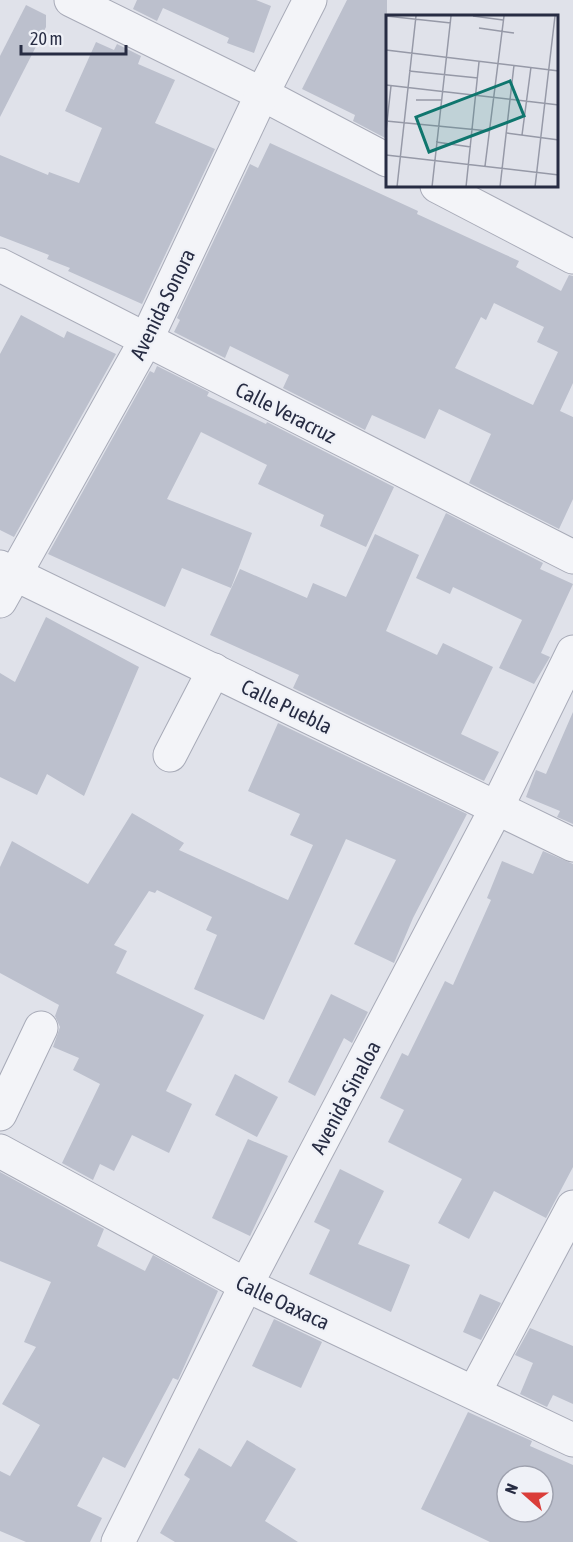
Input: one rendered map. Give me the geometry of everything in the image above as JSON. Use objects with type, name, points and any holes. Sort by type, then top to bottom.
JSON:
[{"type":"street","points":[[71,0],[262,94],[386,158]]},
{"type":"street","name":"Avenida Sonora","points":[[4,581],[146,340],[262,94],[310,0]]},
{"type":"street","points":[[441,188],[573,257]]},
{"type":"street","name":"Calle Veracruz","points":[[0,265],[573,557]]},
{"type":"street","name":"Calle Puebla","points":[[4,581],[214,670],[573,845]]},
{"type":"street","name":"Avenida Sinaloa","points":[[118,1542],[246,1285],[496,809],[573,652]]},
{"type":"street","points":[[170,755],[214,670]]},
{"type":"street","points":[[0,1114],[41,1028]]},
{"type":"street","name":"Calle Oaxaca","points":[[0,1151],[246,1285],[475,1391],[573,1440]]},
{"type":"street","points":[[475,1391],[573,1207]]},
{"type":"building","points":[[137,0],[256,0],[271,6],[254,53],[227,43],[229,38],[163,8],[157,21],[133,9]]},
{"type":"building","points":[[347,0],[387,0],[386,138],[353,121],[355,115],[302,89]]},
{"type":"building","points":[[26,5],[46,15],[46,27],[0,117],[0,56]]},
{"type":"building","points":[[96,42],[114,50],[117,44],[141,56],[138,64],[175,80],[155,123],[215,149],[142,304],[68,271],[70,268],[47,259],[49,255],[0,236],[0,155],[48,175],[49,172],[79,183],[102,128],[65,111]]},
{"type":"building","points":[[270,143],[418,211],[417,214],[519,261],[516,267],[561,291],[569,275],[573,276],[573,383],[560,411],[573,417],[573,499],[559,529],[469,483],[491,434],[439,409],[425,439],[372,415],[365,430],[283,388],[289,375],[230,346],[225,358],[174,332],[180,320],[177,318],[250,164],[258,168]],"holes":[[[494,303],[544,327],[537,342],[558,352],[533,405],[455,368],[481,317],[486,320]]]},
{"type":"building","points":[[21,315],[64,338],[67,331],[116,354],[14,537],[0,530],[0,354]]},
{"type":"building","points":[[157,366],[209,392],[207,396],[266,424],[267,422],[394,487],[366,547],[320,526],[324,515],[258,484],[267,465],[201,432],[167,499],[252,533],[231,588],[182,568],[165,607],[48,554],[150,371],[154,373]]},
{"type":"building","points":[[446,513],[543,563],[540,569],[573,584],[541,653],[550,657],[534,684],[499,668],[522,620],[453,587],[450,594],[416,578]]},
{"type":"building","points":[[375,534],[419,555],[386,631],[437,655],[443,643],[493,667],[461,734],[499,752],[484,781],[293,688],[299,675],[210,635],[240,569],[307,598],[313,583],[346,597]]},
{"type":"building","points":[[46,617],[139,667],[84,796],[47,774],[37,795],[0,777],[0,673],[15,682]]},
{"type":"building","points":[[573,712],[573,824],[557,817],[560,811],[526,797],[536,770],[546,774]]},
{"type":"building","points":[[278,723],[467,814],[413,918],[394,963],[354,944],[396,860],[346,839],[264,1020],[194,989],[217,935],[206,930],[212,917],[157,890],[155,893],[149,891],[114,945],[127,951],[116,973],[204,1015],[166,1091],[192,1104],[169,1153],[132,1135],[114,1171],[100,1164],[93,1180],[62,1163],[100,1084],[73,1070],[79,1058],[53,1047],[60,1027],[55,1016],[59,1005],[0,973],[0,867],[12,841],[88,884],[132,813],[184,843],[179,850],[288,900],[313,845],[290,835],[300,814],[248,791]]},
{"type":"building","points":[[543,851],[573,864],[573,1167],[546,1218],[494,1191],[469,1239],[438,1223],[462,1179],[388,1142],[404,1110],[380,1098],[402,1053],[408,1056],[445,981],[453,985],[491,900],[487,898],[502,861],[533,874]]},
{"type":"building","points":[[331,994],[368,1012],[352,1043],[344,1038],[315,1096],[288,1082]]},
{"type":"building","points":[[235,1074],[278,1097],[257,1137],[215,1115]]},
{"type":"building","points":[[248,1139],[288,1156],[250,1236],[212,1218]]},
{"type":"building","points":[[340,1169],[384,1191],[358,1244],[410,1265],[391,1312],[309,1274],[330,1230],[314,1222]]},
{"type":"building","points":[[0,1172],[104,1229],[97,1246],[145,1271],[153,1255],[218,1291],[178,1380],[173,1378],[125,1468],[103,1457],[77,1506],[102,1518],[90,1542],[26,1542],[0,1531],[0,1471],[10,1476],[40,1425],[2,1404],[36,1347],[24,1342],[51,1282],[0,1261]]},
{"type":"building","points":[[480,1294],[501,1303],[481,1340],[463,1332]]},
{"type":"building","points":[[274,1319],[322,1342],[301,1388],[252,1366]]},
{"type":"building","points":[[530,1328],[573,1346],[573,1404],[553,1395],[547,1407],[520,1394],[533,1363],[515,1355]]},
{"type":"building","points":[[468,1412],[532,1441],[530,1446],[573,1465],[573,1542],[490,1542],[421,1509]]},
{"type":"building","points":[[247,1440],[296,1469],[265,1521],[298,1542],[175,1542],[160,1533],[190,1479],[184,1475],[199,1448],[231,1467]]}]
